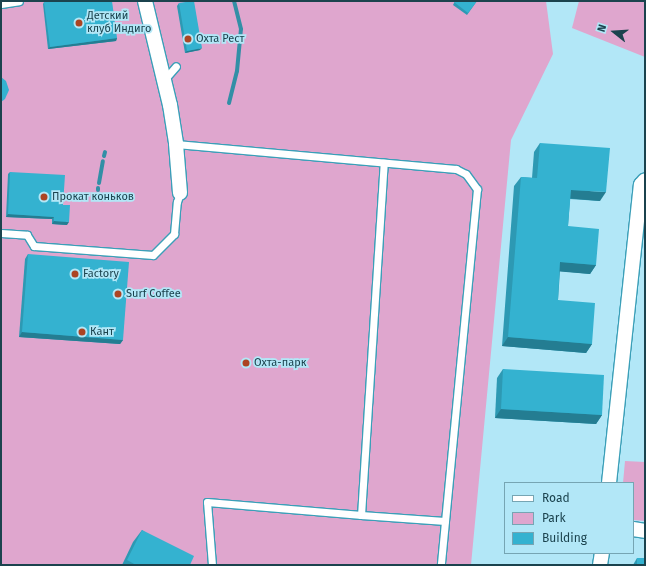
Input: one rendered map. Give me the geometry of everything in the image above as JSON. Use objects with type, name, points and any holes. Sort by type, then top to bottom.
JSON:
[{"type":"street","points":[[145,1],[164,80],[176,144],[180,193]]},
{"type":"street","points":[[609,482],[641,185],[645,180]]},
{"type":"street","points":[[634,529],[645,531]]},
{"type":"street","points":[[600,565],[602,554]]},
{"type":"lane","points":[[1,4],[19,1]]},
{"type":"lane","points":[[164,80],[176,66]]},
{"type":"lane","points":[[176,144],[456,169],[466,174],[477,189],[441,565]]},
{"type":"lane","points":[[361,515],[384,163]]},
{"type":"lane","points":[[1,233],[27,235],[34,246],[153,255],[174,234],[177,202],[180,193]]},
{"type":"lane","points":[[212,565],[207,502],[445,521]]},
{"type":"green space","name":"Охта-парк","points":[[1,1],[546,1],[553,54],[511,140],[471,565],[1,565]]},
{"type":"green space","points":[[579,1],[645,1],[645,57],[572,28]]},
{"type":"green space","points":[[625,461],[645,462],[645,521],[634,520],[634,482],[623,482]]},
{"type":"building","name":"Детский клуб Индиго","points":[[112,1],[117,38],[50,47],[44,2]]},
{"type":"building","points":[[194,1],[202,48],[187,51],[179,3]]},
{"type":"building","points":[[477,1],[468,13],[454,2]]},
{"type":"building","points":[[1,77],[6,81],[9,90],[5,99],[1,102]]},
{"type":"building","points":[[540,143],[610,148],[606,192],[571,190],[568,226],[599,229],[596,265],[560,262],[558,300],[595,303],[592,344],[508,337],[521,177],[537,178]]},
{"type":"building","points":[[10,172],[65,175],[63,205],[70,205],[69,222],[54,221],[54,217],[8,214]]},
{"type":"building","points":[[28,254],[129,262],[123,340],[22,332]]},
{"type":"building","points":[[503,369],[604,375],[602,415],[501,409]]},
{"type":"building","points":[[142,530],[194,556],[190,565],[136,565],[127,560]]},
{"type":"building","points":[[637,558],[645,558],[645,565],[637,565]]},
{"type":"waterway","points":[[229,103],[237,71],[241,29],[234,1]]},
{"type":"waterway","points":[[104,156],[105,152]]},
{"type":"waterway","points":[[99,183],[103,161]]},
{"type":"place","name":"Детский клуб Индиго","points":[[79,23]]},
{"type":"place","name":"Охта Рест","points":[[188,39]]},
{"type":"place","name":"Прокат коньков","points":[[44,197]]},
{"type":"place","name":"Factory","points":[[75,274]]},
{"type":"place","name":"Surf Coffee","points":[[118,294]]},
{"type":"place","name":"Кант","points":[[82,332]]},
{"type":"place","name":"Охта-парк","points":[[246,363]]}]
